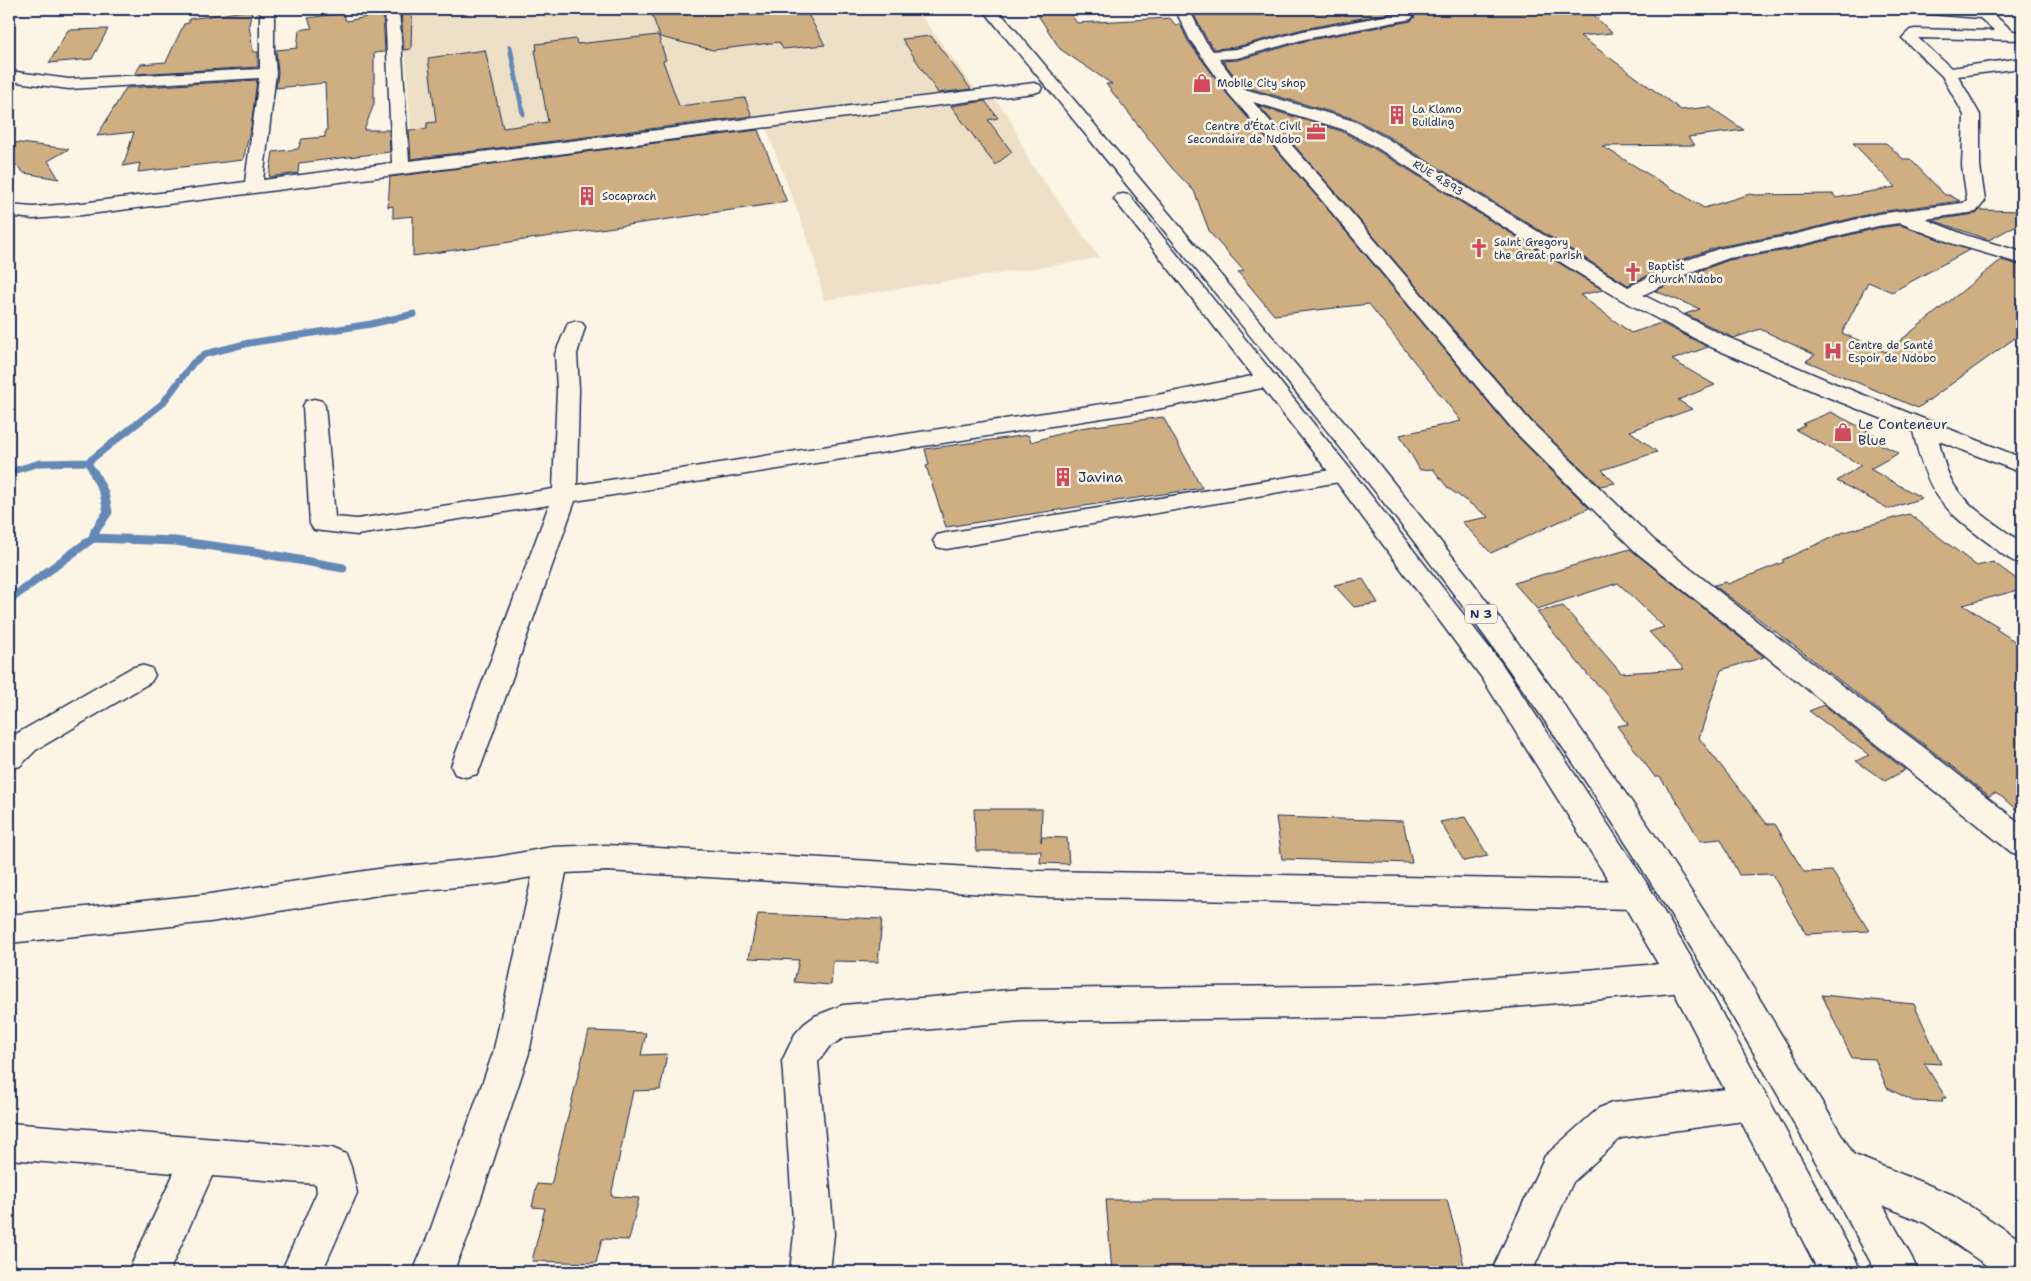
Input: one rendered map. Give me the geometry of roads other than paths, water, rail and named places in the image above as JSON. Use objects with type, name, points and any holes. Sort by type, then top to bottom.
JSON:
[{"type":"main road","points":[[253,186],[268,73],[266,52],[267,9]]},
{"type":"main road","points":[[392,9],[401,167]]},
{"type":"main road","name":"N 3","points":[[970,9],[1034,88],[1399,503],[1521,667],[1668,880],[1821,1130],[1898,1272]]},
{"type":"main road","name":"N 3","points":[[990,9],[1158,227],[1267,380],[1343,475],[1492,671],[1636,896],[1684,977],[1841,1272]]},
{"type":"main road","points":[[1182,9],[1197,40],[1235,91],[1325,193],[1523,428],[1646,547],[1749,630],[1915,757],[2022,843]]},
{"type":"main road","points":[[1918,9],[1984,14],[2016,36]]},
{"type":"main road","points":[[1208,56],[1237,53],[1303,35],[1406,16]]},
{"type":"main road","points":[[1627,295],[1686,267],[1725,253],[1788,242],[1878,220],[1969,208],[1976,201],[1971,166],[1972,115],[1948,73],[1909,38],[1910,35],[1915,33],[2016,36]]},
{"type":"main road","points":[[1948,73],[2022,64]]},
{"type":"main road","points":[[9,76],[69,84],[268,73]]},
{"type":"main road","points":[[10,213],[82,209],[1034,88]]},
{"type":"main road","name":"RUE 4.893","points":[[1235,91],[1348,125],[1380,142],[1627,295],[1719,342],[1828,389],[2022,466]]},
{"type":"main road","points":[[1900,216],[1961,240],[2022,258]]},
{"type":"main road","points":[[466,766],[565,494],[568,390],[566,354],[575,327]]},
{"type":"main road","points":[[314,406],[323,524],[357,527],[1147,404],[1267,380]]},
{"type":"main road","points":[[1924,428],[1935,469],[1945,490],[1963,509],[2022,556]]},
{"type":"main road","points":[[946,541],[1343,475]]},
{"type":"main road","points":[[1492,671],[1521,667]]},
{"type":"main road","points":[[9,758],[26,742],[141,675]]},
{"type":"main road","points":[[9,929],[210,908],[385,881],[497,870],[552,860],[607,858],[1038,884],[1636,896]]},
{"type":"main road","points":[[433,1272],[449,1234],[511,1053],[552,860]]},
{"type":"main road","points":[[810,1272],[814,1234],[800,1061],[810,1041],[824,1028],[843,1021],[1021,1005],[1399,1001],[1684,977]]},
{"type":"main road","points":[[1511,1272],[1559,1169],[1612,1121],[1751,1103]]},
{"type":"main road","points":[[9,1141],[332,1167],[337,1193],[301,1272]]},
{"type":"main road","points":[[148,1272],[202,1156]]},
{"type":"main road","points":[[1842,1169],[1939,1209],[2009,1256],[2021,1272]]},
{"type":"waterway","points":[[510,47],[523,114]]},
{"type":"waterway","points":[[88,462],[162,404],[193,363],[205,354],[249,343],[371,324],[414,314]]},
{"type":"waterway","points":[[9,472],[40,463],[88,462]]},
{"type":"waterway","points":[[88,462],[94,474]]},
{"type":"waterway","points":[[93,538],[95,531],[108,512],[104,493],[94,473]]},
{"type":"waterway","points":[[9,600],[93,538]]},
{"type":"waterway","points":[[93,538],[175,541],[249,551],[343,568]]},
{"type":"place","name":"Mobile City shop","points":[[1202,83]]},
{"type":"place","name":"La Klamo Building","points":[[1397,115]]},
{"type":"place","name":"Centre d’État Civil Secondaire de Ndobo","points":[[1316,132]]},
{"type":"place","name":"Socaprach","points":[[587,196]]},
{"type":"place","name":"Saint Gregory the Great parish","points":[[1479,248]]},
{"type":"place","name":"Baptist Church Ndobo","points":[[1633,272]]},
{"type":"place","name":"Centre de Santé Espoir de Ndobo","points":[[1833,351]]},
{"type":"place","name":"Le Conteneur Blue","points":[[1843,432]]},
{"type":"place","name":"Javina","points":[[1063,477]]}]
